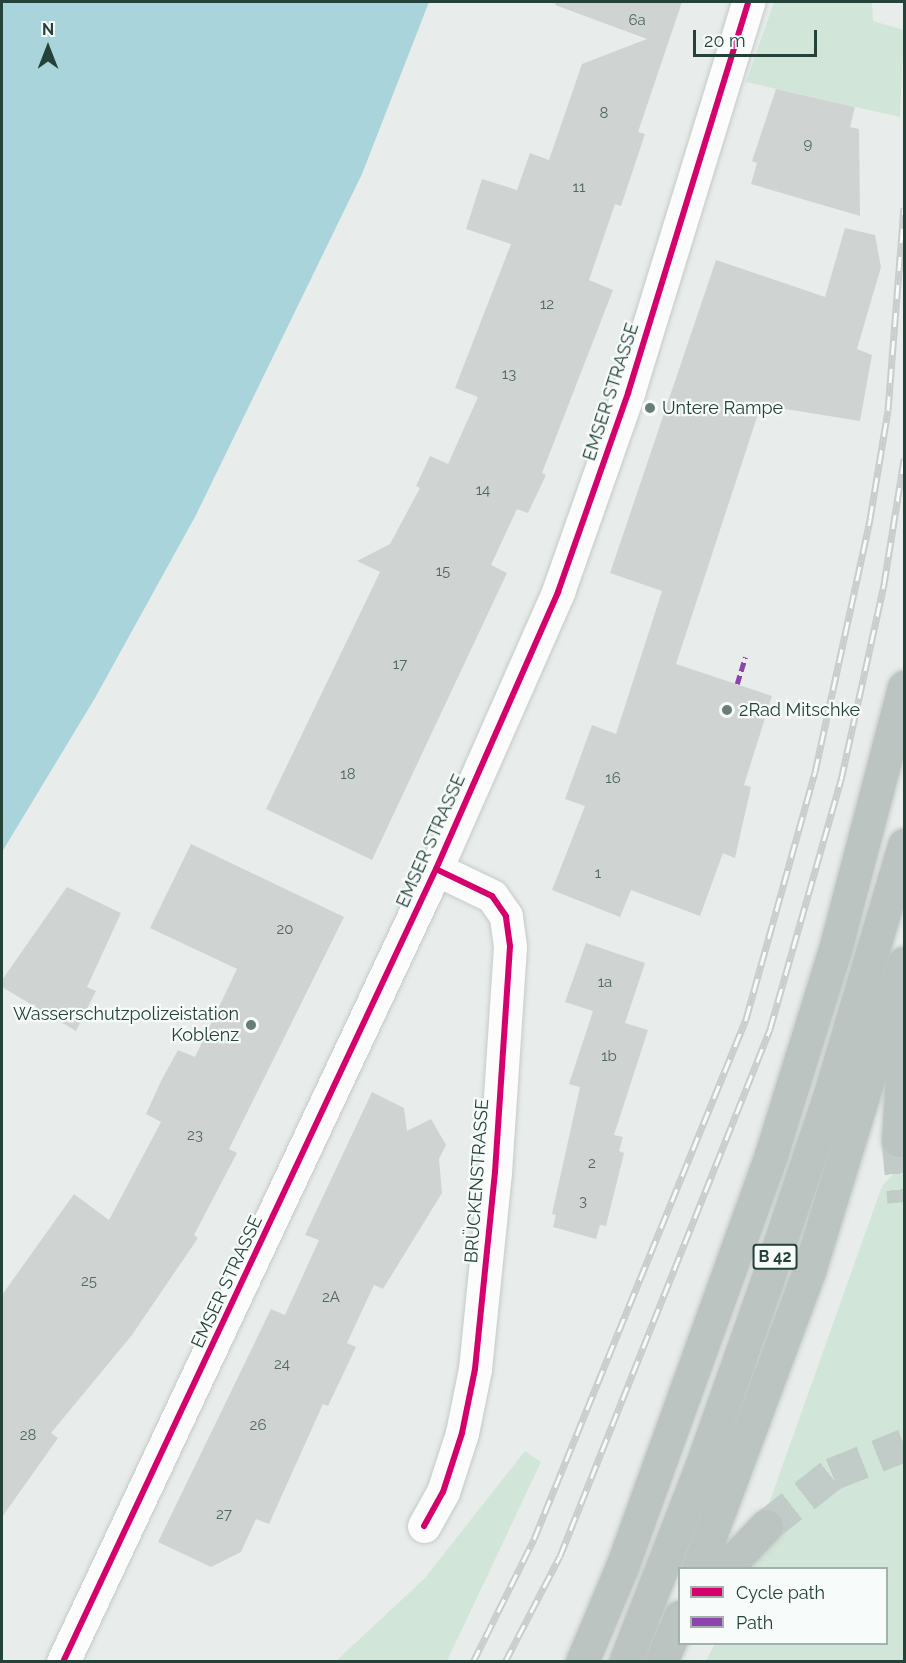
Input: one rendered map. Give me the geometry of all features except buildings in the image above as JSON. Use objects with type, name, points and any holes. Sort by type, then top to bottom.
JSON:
[{"type":"highway","points":[[582,1662],[622,1567],[771,1155],[841,929],[904,687]]},
{"type":"highway","name":"B 42","points":[[625,1662],[700,1470],[777,1250],[836,1075],[904,845]]},
{"type":"highway","name":"B 42","points":[[699,1567],[809,1271],[904,963]]},
{"type":"highway","points":[[898,1140],[904,1041]]},
{"type":"highway","points":[[728,1567],[766,1526]]},
{"type":"street","name":"EMSER STRASSE","points":[[63,1662],[436,869],[558,592],[628,393],[748,2]]},
{"type":"street","name":"BRÜCKENSTRASSE","points":[[424,1526],[443,1492],[462,1433],[476,1369],[495,1172],[510,946],[506,916],[492,896],[436,869]]},
{"type":"green space","points":[[774,2],[872,2],[873,21],[904,30],[900,117],[746,82]]},
{"type":"green space","points":[[904,1162],[904,1661],[705,1662],[714,1645],[888,1645],[888,1567],[746,1567],[882,1186]]},
{"type":"green space","points":[[525,1451],[541,1462],[447,1661],[336,1661],[424,1579]]},
{"type":"water","points":[[2,2],[429,2],[362,174],[196,515],[95,698],[2,852]]},
{"type":"tunnel","points":[[898,1140],[904,1202]]},
{"type":"tunnel","points":[[766,1526],[832,1474],[904,1445]]},
{"type":"railway","points":[[473,1662],[534,1539],[746,1019],[815,772],[870,519],[888,410],[904,208]]},
{"type":"railway","points":[[505,1662],[560,1556],[770,1029],[841,780],[884,584],[904,459]]},
{"type":"marked path","points":[[737,684],[745,657]]},
{"type":"cycle path","points":[[63,1662],[436,869],[558,592],[628,393],[748,2]]},
{"type":"cycle path","points":[[424,1526],[443,1492],[462,1433],[475,1369],[495,1172],[510,946],[506,916],[492,896],[436,869]]},
{"type":"place","name":"Untere Rampe","points":[[650,408]]},
{"type":"place","name":"2Rad Mitschke","points":[[727,710]]},
{"type":"place","name":"Wasserschutzpolizeistation Koblenz","points":[[251,1025]]}]
